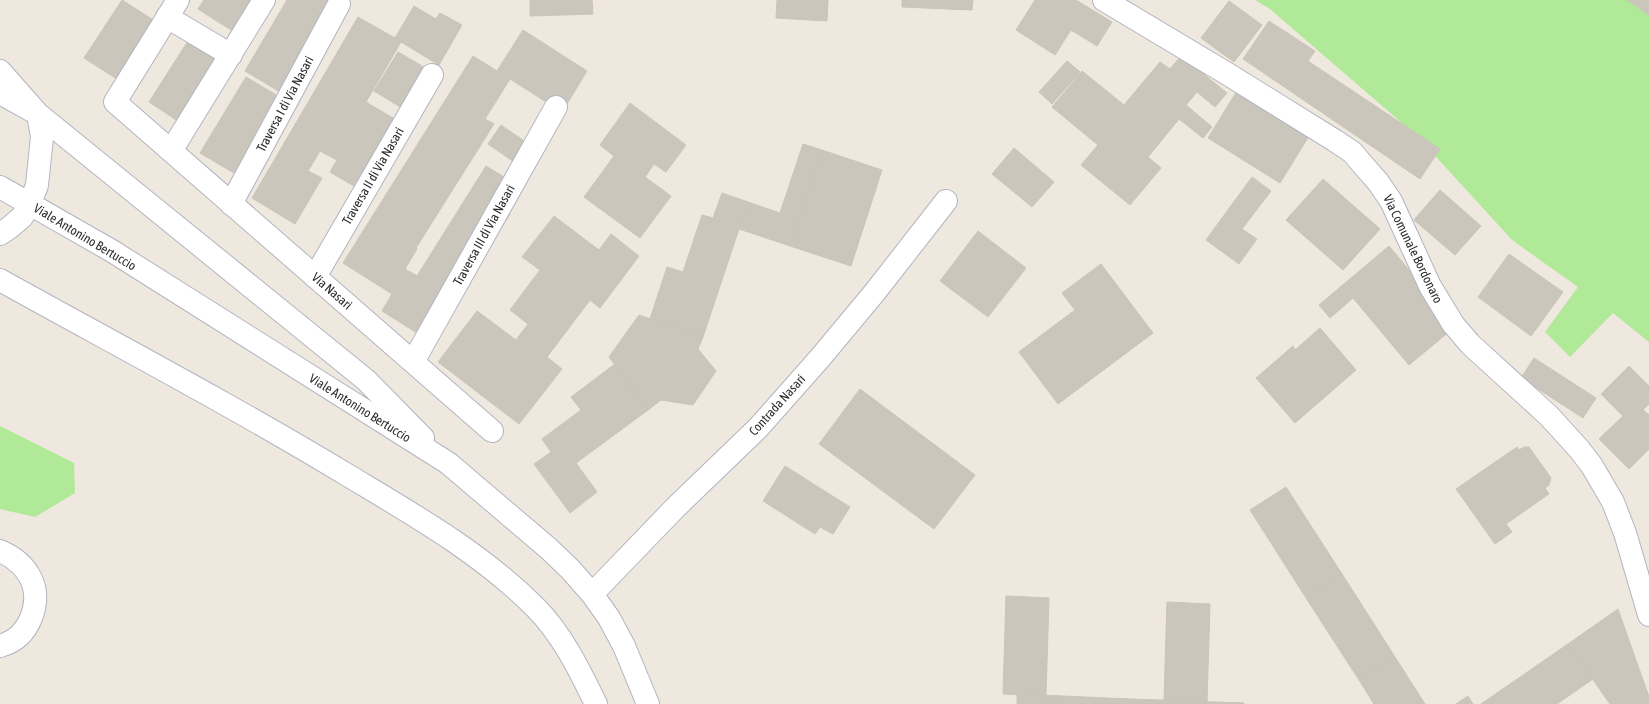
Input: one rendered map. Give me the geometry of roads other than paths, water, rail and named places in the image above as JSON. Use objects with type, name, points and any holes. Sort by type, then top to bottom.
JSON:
[{"type":"street","points":[[171,152],[264,0]]},
{"type":"street","name":"Via Comunale Bordonaro","points":[[1104,0],[1226,73],[1352,152],[1378,182],[1391,201],[1430,286],[1453,324],[1470,344],[1549,416],[1579,449],[1592,466],[1606,490],[1625,533],[1649,615]]},
{"type":"street","name":"Traversa I di Via Nasari","points":[[231,204],[338,4]]},
{"type":"street","points":[[172,8],[231,55]]},
{"type":"street","name":"Via Nasari","points":[[172,8],[115,102],[492,432]]},
{"type":"street","points":[[0,71],[38,114],[366,380],[448,463]]},
{"type":"street","name":"Traversa II di Via Nasari","points":[[315,277],[432,76]]},
{"type":"street","points":[[0,93],[38,114]]},
{"type":"street","name":"Traversa III di Via Nasari","points":[[413,362],[556,107]]},
{"type":"street","points":[[0,234],[22,217],[30,204],[37,185],[42,137],[38,114]]},
{"type":"street","name":"Viale Antonino Bertuccio","points":[[0,187],[112,251],[349,402],[448,463],[548,548],[570,569],[592,594],[609,618],[624,646],[648,704]]},
{"type":"street","name":"Contrada Nasari","points":[[592,594],[676,507],[758,428],[820,358],[875,292],[946,201]]},
{"type":"street","points":[[0,280],[306,450],[465,548],[491,568],[536,608],[570,652],[596,704]]},
{"type":"street","points":[[0,551],[11,556],[22,565],[32,580],[36,595],[34,610],[29,623],[21,634],[11,643],[0,646]]}]
